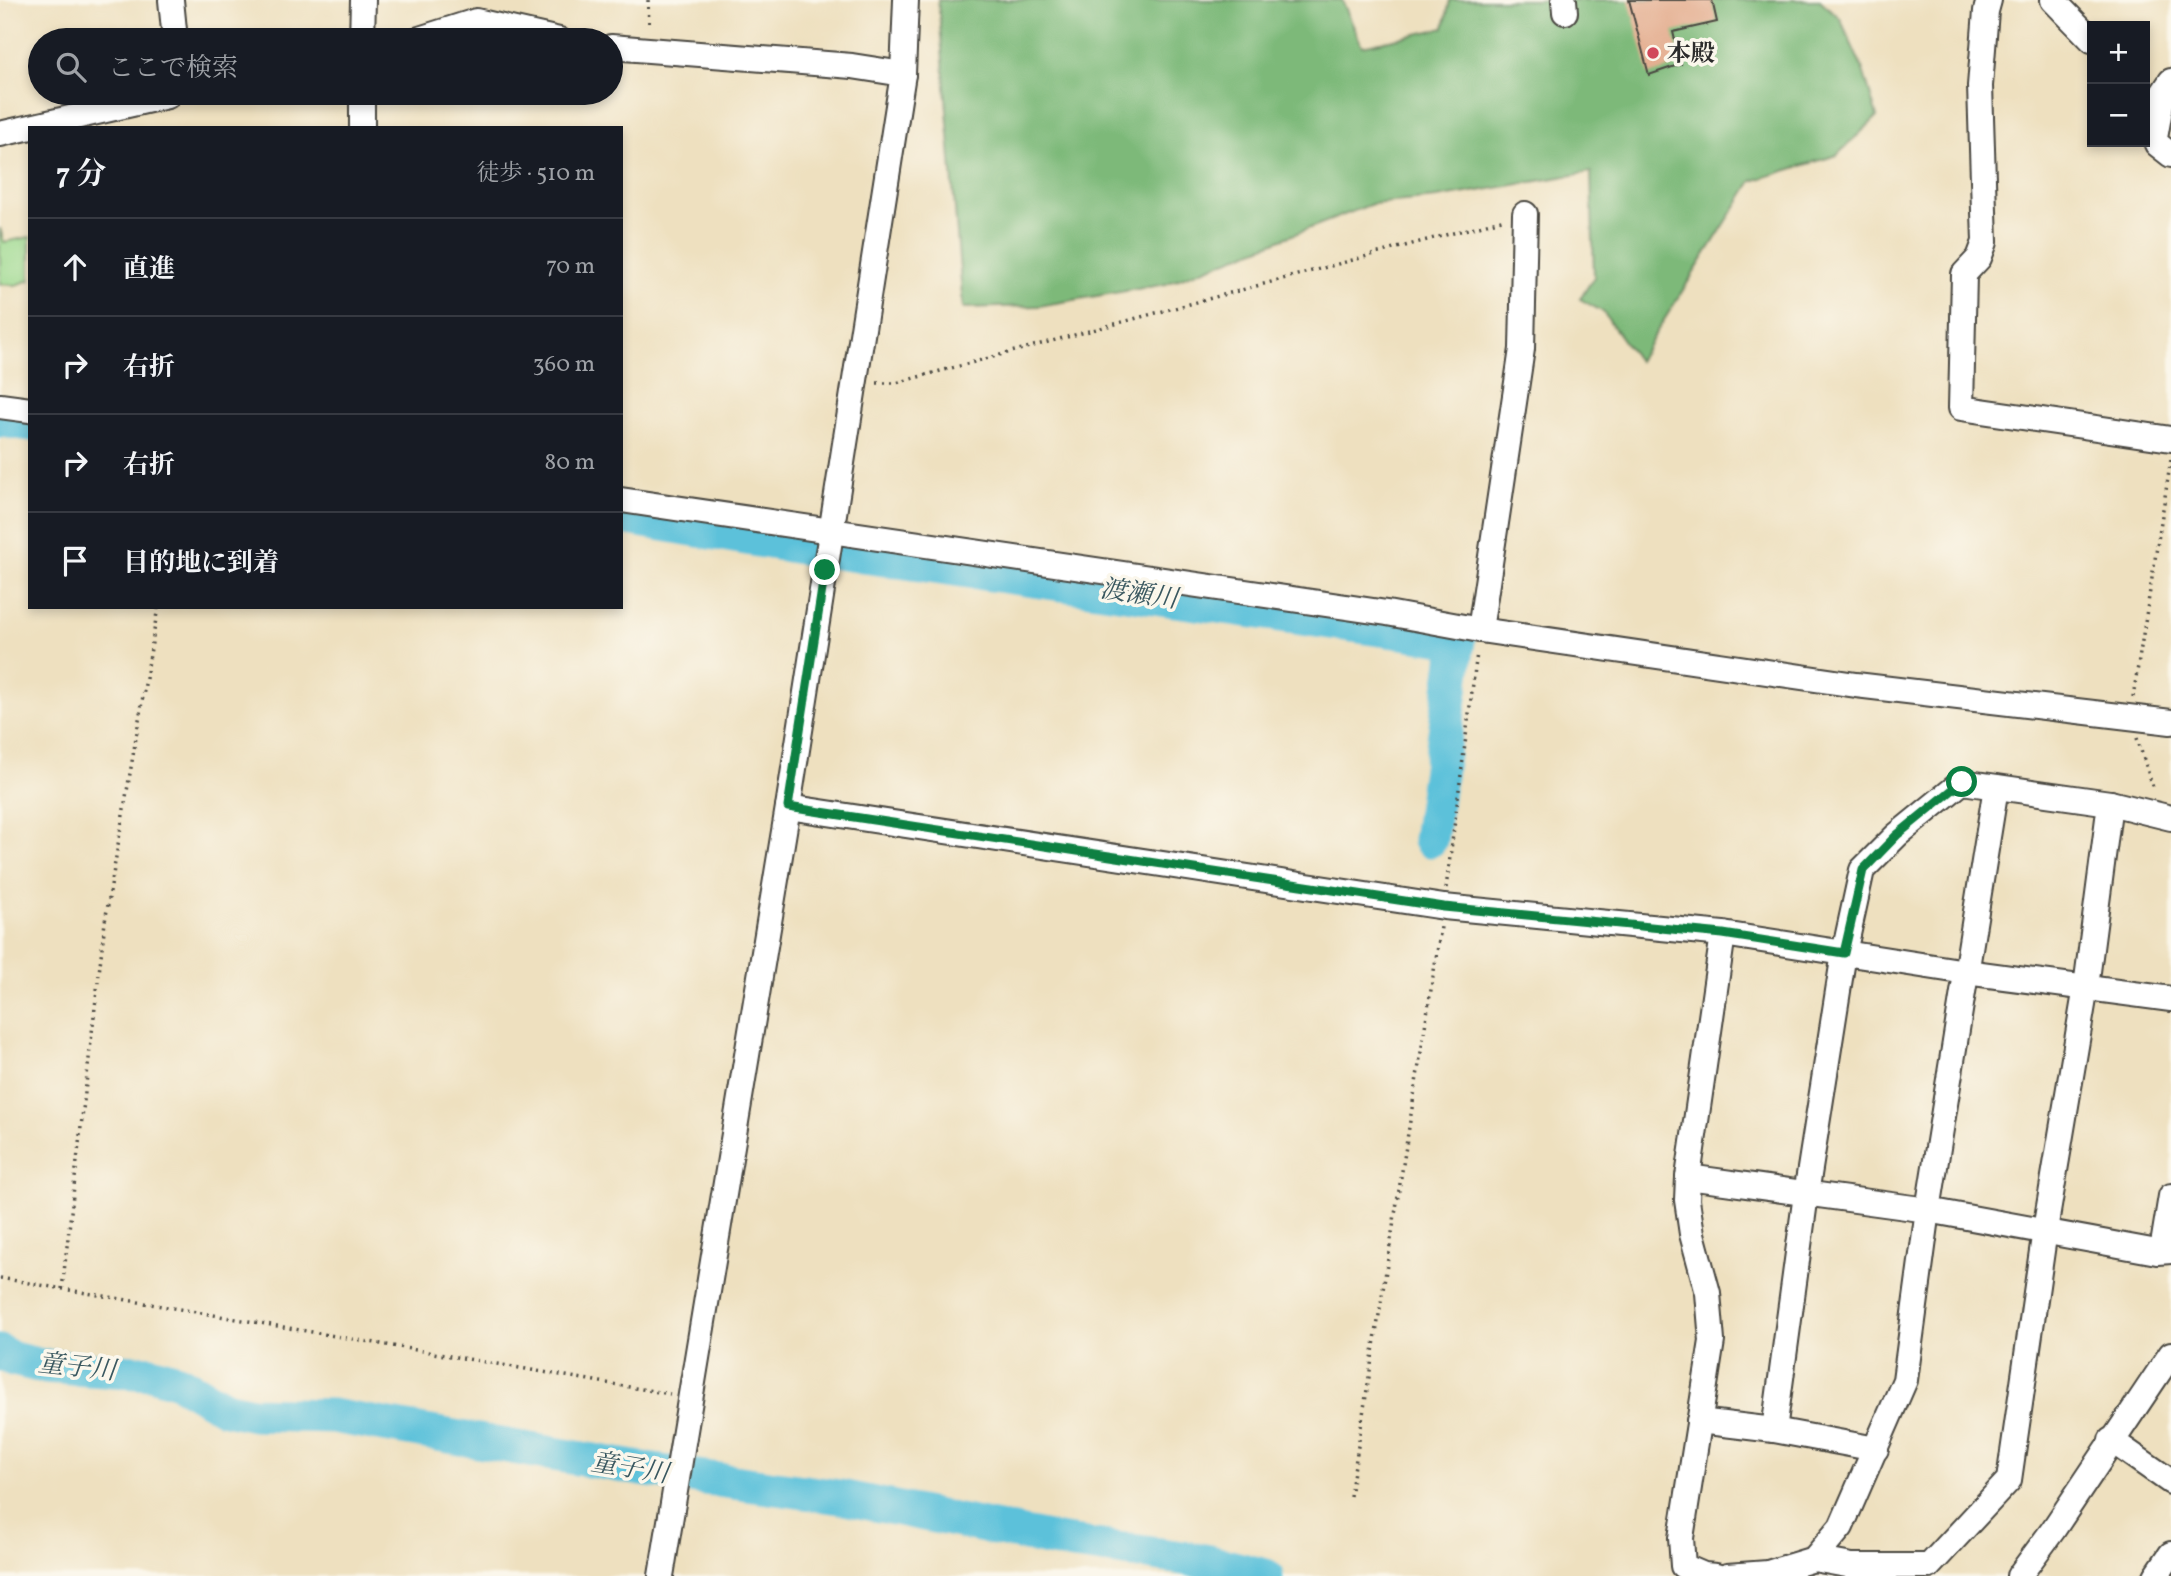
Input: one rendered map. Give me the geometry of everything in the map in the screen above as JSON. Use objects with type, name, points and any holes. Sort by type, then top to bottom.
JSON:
[{"type":"street","points":[[172,0],[174,28]]},
{"type":"street","points":[[362,28],[363,0]]},
{"type":"street","points":[[661,1576],[788,807],[903,74],[906,0]]},
{"type":"street","points":[[1990,0],[1986,11],[1980,86],[1985,243],[1979,258],[1964,274],[1961,408],[2171,439]]},
{"type":"street","points":[[2053,0],[2087,35]]},
{"type":"street","points":[[454,28],[476,21],[507,28]]},
{"type":"street","points":[[623,48],[852,66],[903,74]]},
{"type":"street","points":[[2160,86],[2155,138],[2157,144],[2171,155]]},
{"type":"street","points":[[35,126],[127,105]]},
{"type":"street","points":[[362,105],[362,126]]},
{"type":"street","points":[[0,134],[28,128]]},
{"type":"street","points":[[1480,630],[1522,349],[1525,214]]},
{"type":"street","points":[[0,406],[28,410]]},
{"type":"street","points":[[623,500],[1856,685],[2130,715],[2171,722]]},
{"type":"street","points":[[1774,1430],[1806,1194],[1844,953],[1863,870],[1897,835],[1962,782],[2110,803],[2166,817]]},
{"type":"street","points":[[1814,1559],[1841,1527],[1905,1380],[1928,1210],[1996,787]]},
{"type":"street","points":[[1727,1576],[1768,1573],[1814,1559],[1852,1566],[1929,1566],[2009,1480],[2045,1230],[2086,987],[2110,803]]},
{"type":"street","points":[[788,807],[1444,907],[1723,934],[1966,972],[2171,999]]},
{"type":"street","points":[[1716,1576],[1704,1575],[1684,1566],[1681,1538],[1712,1341],[1708,1293],[1692,1234],[1687,1200],[1688,1177],[1723,934]]},
{"type":"street","points":[[1688,1177],[1928,1210],[2167,1251],[2171,1196]]},
{"type":"street","points":[[2019,1576],[2171,1354]]},
{"type":"street","points":[[1699,1421],[1774,1430],[1876,1449]]},
{"type":"street","points":[[2111,1440],[2171,1482]]},
{"type":"street","points":[[2156,1576],[2171,1554]]},
{"type":"path","points":[[648,0],[649,50]]},
{"type":"path","points":[[854,383],[895,383],[1525,214]]},
{"type":"path","points":[[2166,817],[2130,715],[2171,457]]},
{"type":"path","points":[[62,1289],[105,922],[158,609]]},
{"type":"path","points":[[1350,1496],[1444,907],[1480,630]]},
{"type":"path","points":[[0,1278],[691,1398]]},
{"type":"green space","points":[[938,0],[1342,0],[1362,46],[1444,28],[1450,0],[1820,0],[1840,18],[1863,70],[1877,117],[1837,155],[1752,181],[1638,361],[1603,312],[1580,299],[1594,277],[1591,172],[1437,198],[1372,204],[1166,284],[1039,306],[963,308]]},
{"type":"green space","points":[[0,228],[4,242],[28,237],[28,281],[16,285],[0,284]]},
{"type":"building","points":[[1629,0],[1712,0],[1717,22],[1673,32],[1681,64],[1649,75]]},
{"type":"waterway","name":"渡瀬川","points":[[0,420],[28,424]]},
{"type":"waterway","name":"渡瀬川","points":[[623,517],[800,547],[1458,640],[1430,840]]},
{"type":"waterway","name":"童子川","points":[[0,1352],[13,1359],[42,1366],[151,1373],[178,1381],[225,1408],[253,1414],[332,1416],[647,1470],[840,1497],[1058,1541],[1205,1561],[1266,1576]]},
{"type":"place","name":"本殿","points":[[1653,53]]},
{"type":"route","points":[[825,570],[788,807],[1444,907],[1723,934],[1844,953],[1863,870],[1897,835],[1962,782]]}]
